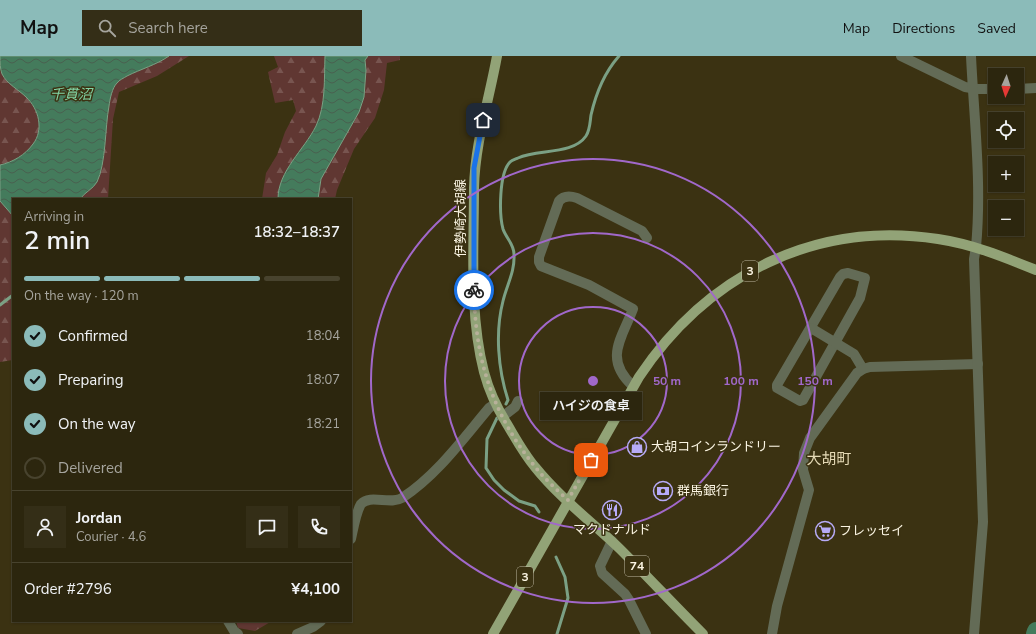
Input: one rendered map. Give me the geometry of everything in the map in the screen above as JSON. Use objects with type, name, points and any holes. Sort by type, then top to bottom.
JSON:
[{"type":"main road","name":"伊勢崎大胡線","points":[[497,56],[474,168],[474,295],[476,328],[484,374],[502,416],[536,468],[612,541],[703,634]]},
{"type":"main road","name":"3","points":[[493,634],[633,386],[647,364],[666,340],[696,310],[741,277],[774,260],[802,249],[852,238],[873,236],[922,237],[976,247],[1036,270]]},
{"type":"street","points":[[901,56],[959,85],[973,89],[988,89]]},
{"type":"street","points":[[971,56],[978,203],[974,259],[983,526],[974,634]]},
{"type":"street","points":[[1024,88],[1036,88]]},
{"type":"street","points":[[633,386],[623,375],[616,351],[633,309],[589,285],[541,266],[538,262],[559,201],[568,196],[577,198],[642,231],[647,238]]},
{"type":"street","points":[[848,273],[865,278],[860,298],[803,400],[800,401],[778,388],[777,385],[811,328],[843,274],[848,273]]},
{"type":"street","points":[[811,328],[854,354],[863,369]]},
{"type":"street","points":[[772,634],[777,606],[809,490],[803,470],[804,453],[810,438],[857,373],[863,369],[870,368],[978,364]]},
{"type":"street","points":[[502,416],[515,407],[518,401]]},
{"type":"street","points":[[352,535],[358,511],[362,504],[367,500],[374,499],[389,501],[397,500],[412,490],[445,460],[489,408],[496,404]]},
{"type":"street","points":[[612,541],[600,566],[602,573],[625,594],[646,634]]},
{"type":"street","points":[[229,622],[234,631],[238,634]]},
{"type":"street","points":[[297,634],[315,627]]},
{"type":"green space","points":[[169,56],[189,56],[157,76],[119,92],[113,119],[108,198],[81,198],[97,182],[100,174],[104,156],[109,103],[115,85],[127,76]]},
{"type":"green space","points":[[274,56],[325,56],[323,101],[316,126],[292,161],[282,179],[278,198],[262,198],[266,173],[277,155],[285,132],[296,111],[293,100],[275,103],[268,72],[278,67]]},
{"type":"green space","points":[[368,56],[400,56],[400,60],[387,63],[384,90],[375,118],[354,149],[337,190],[335,198],[318,198],[321,179],[359,112],[364,97],[366,70],[365,60]]},
{"type":"green space","points":[[0,70],[5,79],[32,104],[38,115],[40,127],[37,139],[30,148],[14,160],[0,165]]},
{"type":"green space","points":[[0,201],[12,215],[12,360],[0,362]]},
{"type":"green space","points":[[236,622],[270,622],[255,631],[238,628]]},
{"type":"water","name":"千貫沼","points":[[0,56],[169,56],[127,76],[115,85],[109,103],[104,156],[100,174],[93,187],[81,198],[12,198],[12,215],[0,201],[0,165],[14,160],[26,152],[36,138],[39,126],[37,113],[34,107],[23,94],[4,78],[0,68]]},
{"type":"water","points":[[325,56],[368,56],[365,60],[366,70],[364,97],[359,112],[321,179],[318,198],[278,198],[282,179],[292,161],[316,126],[324,92]]},
{"type":"waterway","points":[[506,404],[508,400],[502,376],[498,338],[503,301],[514,260],[514,250],[504,232],[501,214],[502,184],[506,167],[510,162],[526,155],[564,149],[580,142],[586,136],[590,126],[593,107],[601,84],[609,69],[619,56]]},
{"type":"waterway","points":[[0,305],[12,296]]},
{"type":"waterway","points":[[497,418],[487,439],[486,468],[494,480],[504,490],[519,501],[535,506],[539,512]]},
{"type":"waterway","points":[[556,557],[565,577],[568,598],[557,634]]},
{"type":"way so far","points":[[474,290],[477,338],[484,374],[499,410],[524,451],[543,476],[568,500],[591,460]]},
{"type":"place","name":"大胡コインランドリー","points":[[637,447]]},
{"type":"place","name":"ハイジの食卓","points":[[591,460]]},
{"type":"place","name":"群馬銀行","points":[[663,491]]},
{"type":"place","name":"マクドナルド","points":[[612,510]]},
{"type":"place","name":"フレッセイ","points":[[825,531]]},
{"type":"district","name":"大胡町","points":[[829,459]]},
{"type":"route","points":[[474,290],[474,168],[483,120]]}]
